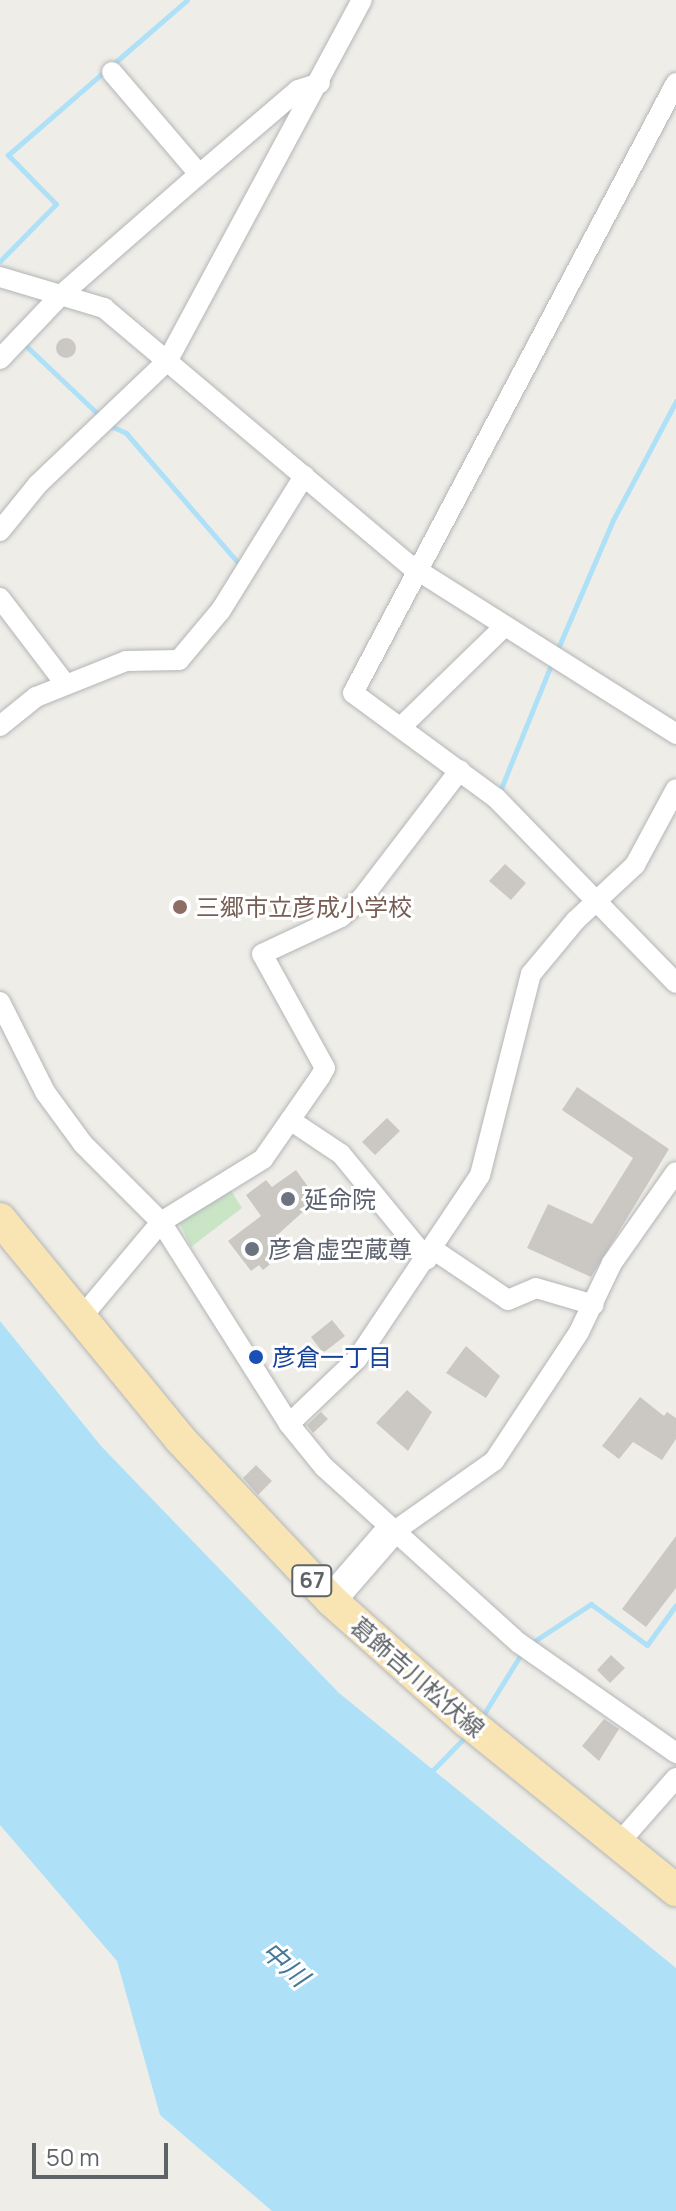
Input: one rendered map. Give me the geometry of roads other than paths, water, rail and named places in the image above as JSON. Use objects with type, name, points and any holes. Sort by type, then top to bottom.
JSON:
[{"type":"main road","name":"葛飾吉川松伏線","points":[[0,1219],[199,1460],[331,1600],[467,1721],[676,1890]]},
{"type":"street","points":[[0,531],[38,484],[168,360],[320,83],[362,0]]},
{"type":"street","points":[[112,72],[199,174]]},
{"type":"street","points":[[1,356],[60,296],[199,174],[298,90],[320,83]]},
{"type":"street","points":[[676,83],[353,693],[496,798],[676,983]]},
{"type":"street","points":[[0,277],[104,308],[417,571],[676,734]]},
{"type":"street","points":[[0,726],[36,697],[126,661],[179,660],[221,610],[304,476]]},
{"type":"street","points":[[0,598],[66,685]]},
{"type":"street","points":[[401,727],[505,626]]},
{"type":"street","points":[[80,1319],[161,1222],[255,1166],[290,1120],[325,1068],[262,954],[341,917],[460,770]]},
{"type":"street","points":[[289,1424],[357,1359],[431,1254],[480,1175],[531,974],[635,865],[676,789]]},
{"type":"street","points":[[0,1002],[45,1092],[70,1127],[161,1222],[289,1424],[324,1467],[391,1533],[551,1668],[676,1753]]},
{"type":"street","points":[[290,1120],[341,1154],[431,1254],[508,1300],[536,1288],[594,1305]]},
{"type":"street","points":[[331,1600],[391,1533],[494,1461],[594,1305],[612,1263],[676,1172]]},
{"type":"street","points":[[618,1844],[676,1778]]},
{"type":"water","name":"中川","points":[[0,1321],[101,1446],[339,1693],[676,1968],[676,2211],[272,2211],[160,2115],[117,1961],[0,1825]]},
{"type":"waterway","points":[[112,65],[187,0]]},
{"type":"waterway","points":[[0,261],[56,204],[8,155],[105,71]]},
{"type":"waterway","points":[[23,343],[102,418]]},
{"type":"waterway","points":[[556,653],[613,520],[676,401]]},
{"type":"waterway","points":[[109,425],[126,433],[240,565]]},
{"type":"waterway","points":[[500,791],[552,662]]},
{"type":"waterway","points":[[530,1644],[591,1604],[647,1645],[676,1605]]},
{"type":"waterway","points":[[482,1717],[523,1651]]},
{"type":"waterway","points":[[432,1771],[468,1734]]},
{"type":"place","name":"三郷市立彦成小学校","points":[[180,907]]},
{"type":"place","name":"延命院","points":[[288,1199]]},
{"type":"place","name":"彦倉虚空蔵尊","points":[[252,1249]]},
{"type":"place","name":"彦倉一丁目","points":[[256,1357]]}]
